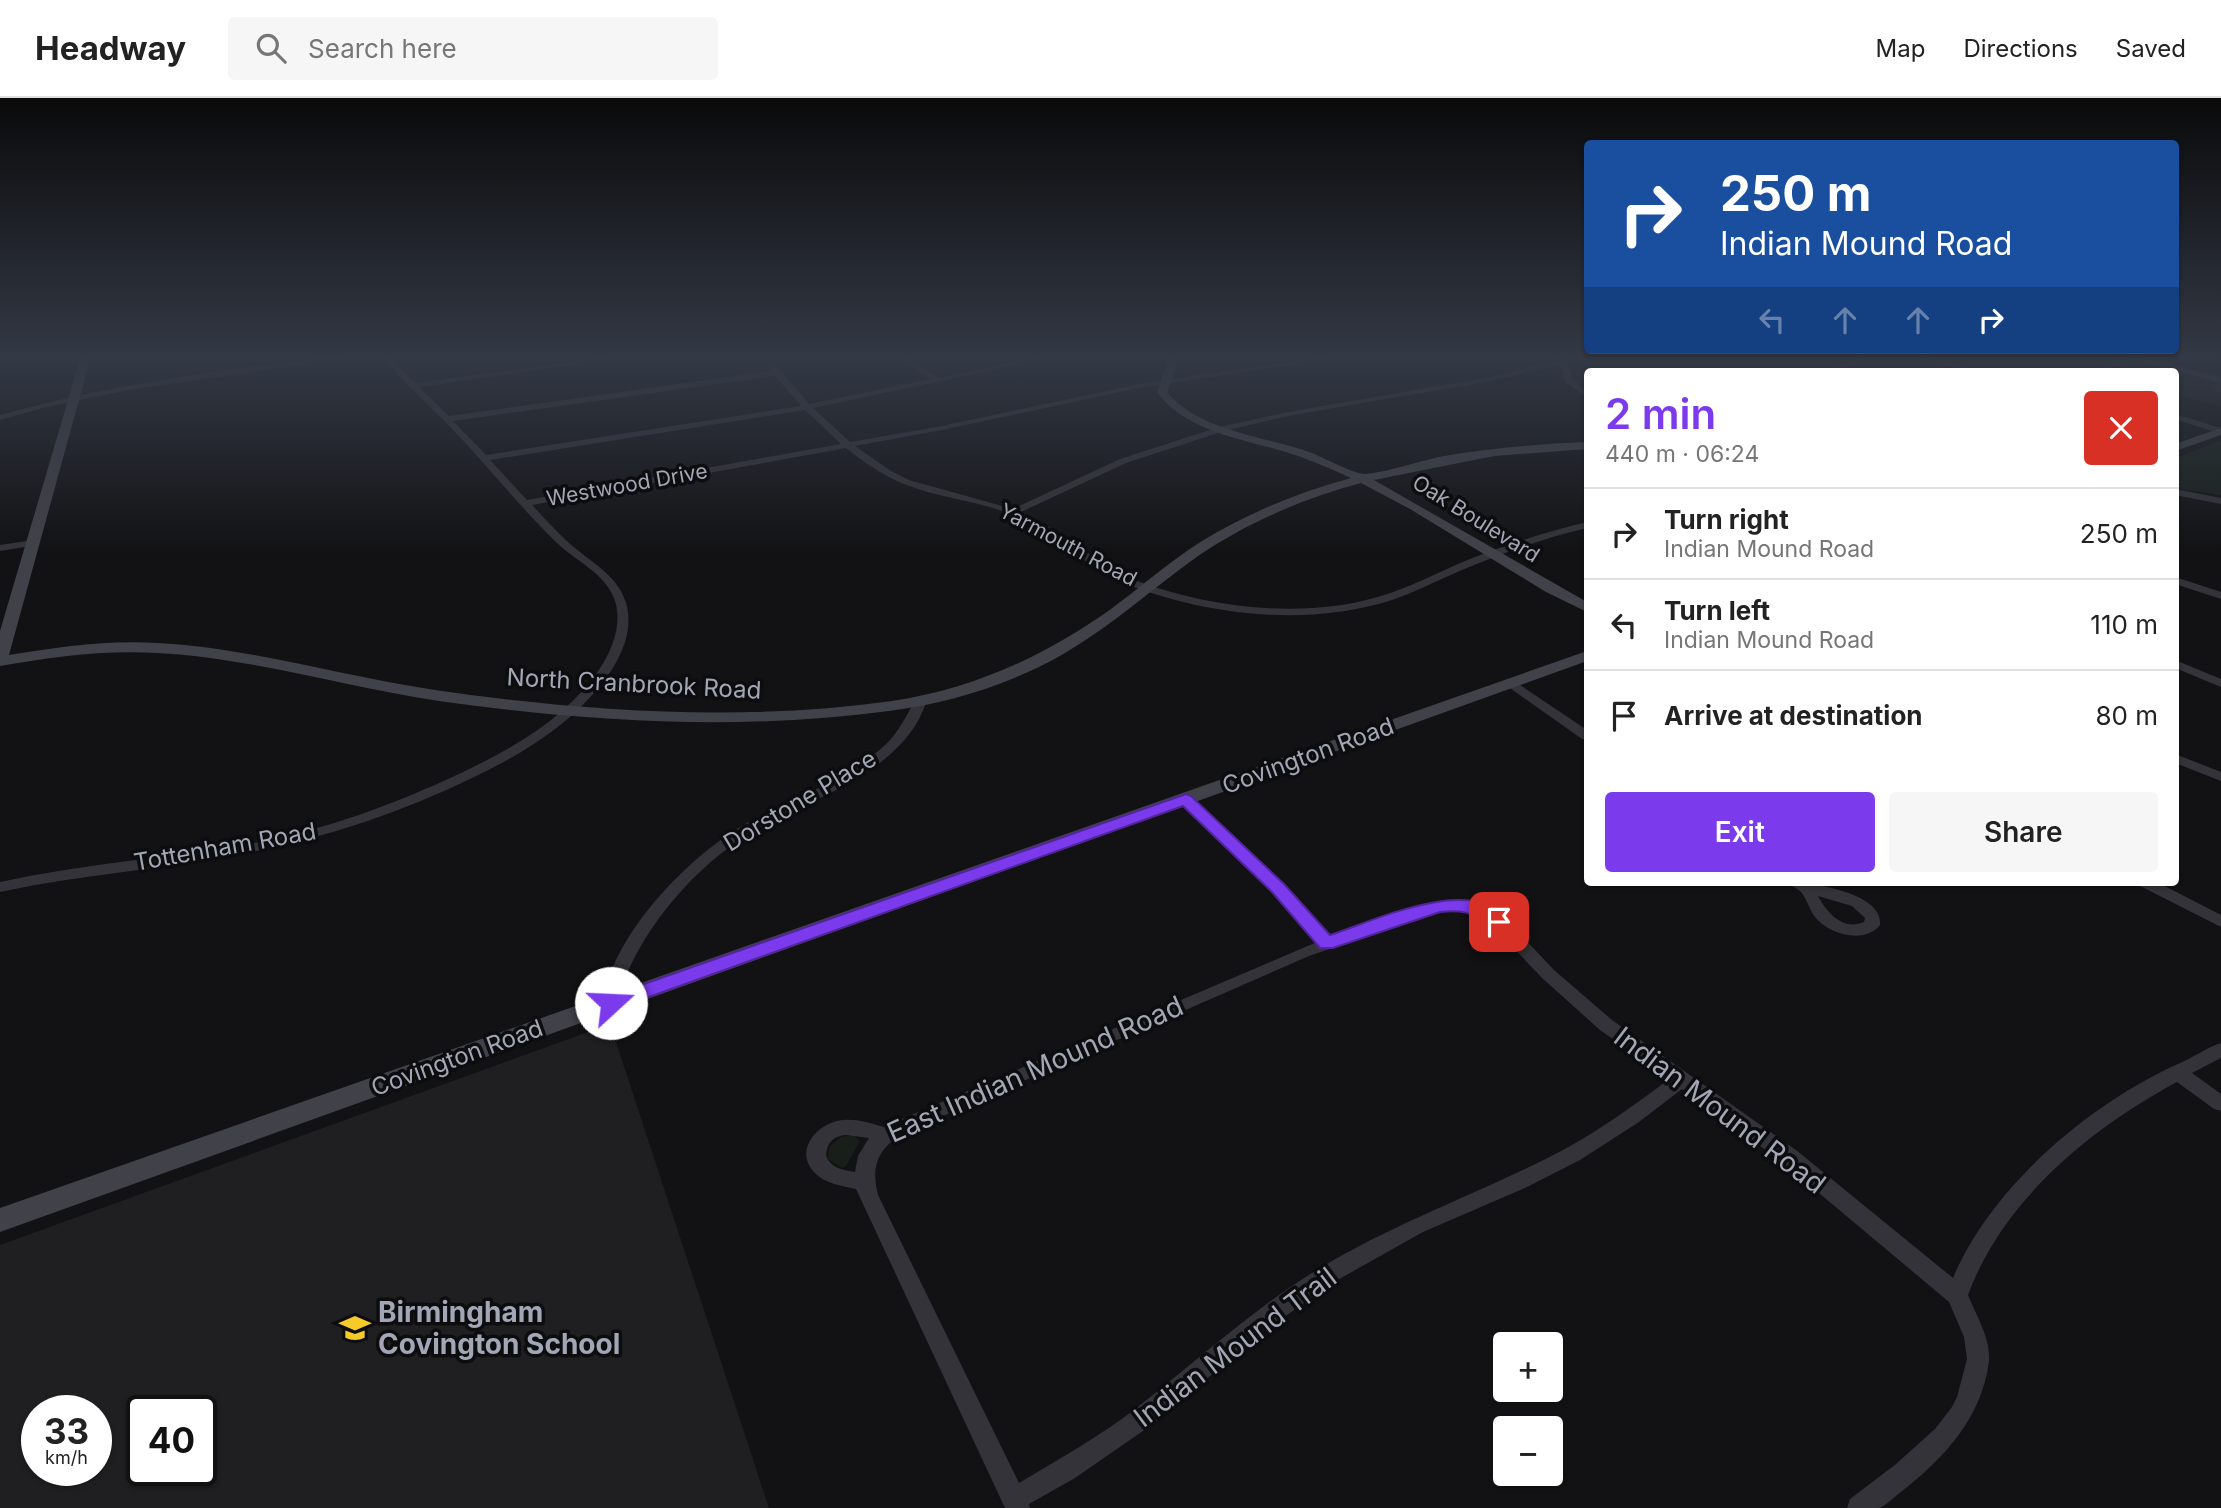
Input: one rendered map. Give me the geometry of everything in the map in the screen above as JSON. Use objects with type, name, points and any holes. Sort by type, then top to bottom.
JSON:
[{"type":"street","points":[[0,660],[67,422]]},
{"type":"street","name":"Tottenham Road","points":[[0,887],[91,869],[251,847],[344,824],[420,796],[490,765],[548,729],[574,709],[608,666],[619,642],[624,615],[619,597],[606,577],[548,528],[450,422]]},
{"type":"street","points":[[484,458],[714,422]]},
{"type":"street","name":"Yarmouth Road","points":[[825,422],[876,466],[916,486],[1013,512],[1101,567],[1148,587],[1194,599],[1249,608],[1327,608],[1367,603],[1391,596],[1493,554],[1545,536],[1584,527]]},
{"type":"street","name":"Westwood Drive","points":[[526,503],[966,422]]},
{"type":"street","name":"Oak Boulevard","points":[[1207,422],[1222,429],[1298,452],[1367,479],[1433,514],[1493,554],[1584,606]]},
{"type":"street","points":[[1013,512],[1123,461],[1222,429],[1254,422]]},
{"type":"street","points":[[2193,422],[2221,431]]},
{"type":"street","points":[[2179,447],[2221,431]]},
{"type":"street","name":"North Cranbrook Road","points":[[0,660],[89,648],[169,649],[268,662],[433,694],[574,709],[675,715],[763,716],[860,710],[921,701],[991,682],[1041,661],[1094,628],[1195,552],[1240,525],[1301,499],[1367,479],[1466,457],[1584,445]]},
{"type":"street","points":[[2179,493],[2221,501]]},
{"type":"street","points":[[0,548],[33,543]]},
{"type":"street","points":[[2179,581],[2221,596]]},
{"type":"street","name":"Covington Road","points":[[0,1220],[1584,657]]},
{"type":"street","points":[[2179,666],[2221,684]]},
{"type":"street","points":[[1511,683],[1584,734]]},
{"type":"street","name":"Dorstone Place","points":[[611,1003],[618,973],[628,954],[650,919],[681,883],[734,837],[840,782],[881,755],[913,719],[921,701]]},
{"type":"street","points":[[2179,760],[2221,777]]},
{"type":"street","points":[[1186,799],[1278,888],[1327,943]]},
{"type":"street","points":[[2153,886],[2221,922]]},
{"type":"street","name":"Indian Mound Road","points":[[1327,943],[1439,906],[1458,904],[1477,908],[1499,922],[1548,974],[1606,1025],[1788,1156],[1957,1295]]},
{"type":"street","name":"East Indian Mound Road","points":[[863,1181],[867,1154],[883,1135],[1209,991],[1327,943]]},
{"type":"street","points":[[1859,1508],[1905,1473],[1942,1437],[1968,1400],[1978,1359],[1975,1337],[1957,1295],[1972,1258],[1990,1230],[2049,1163],[2100,1121],[2177,1072],[2221,1050]]},
{"type":"street","points":[[2177,1072],[2221,1104]]},
{"type":"street","name":"Indian Mound Trail","points":[[1016,1504],[1145,1416],[1252,1327],[1326,1275],[1416,1226],[1512,1185],[1573,1154],[1632,1117],[1681,1080]]},
{"type":"street","points":[[883,1135],[865,1128],[841,1127],[830,1130],[817,1145],[816,1160],[833,1176],[863,1181],[1016,1504]]},
{"type":"shaded area","points":[[2221,441],[2221,495],[2179,489],[2179,457]]},
{"type":"shaded area","name":"Birmingham Covington School","points":[[610,1024],[769,1508],[0,1508],[0,1245]]},
{"type":"shaded area","points":[[854,1135],[860,1141],[846,1166],[842,1168],[828,1159],[829,1147],[841,1137]]},
{"type":"place","name":"Birmingham Covington School","points":[[355,1328]]},
{"type":"route","points":[[611,1003],[1186,799],[1278,888],[1327,943],[1439,906],[1458,904],[1477,908],[1499,922]]}]
